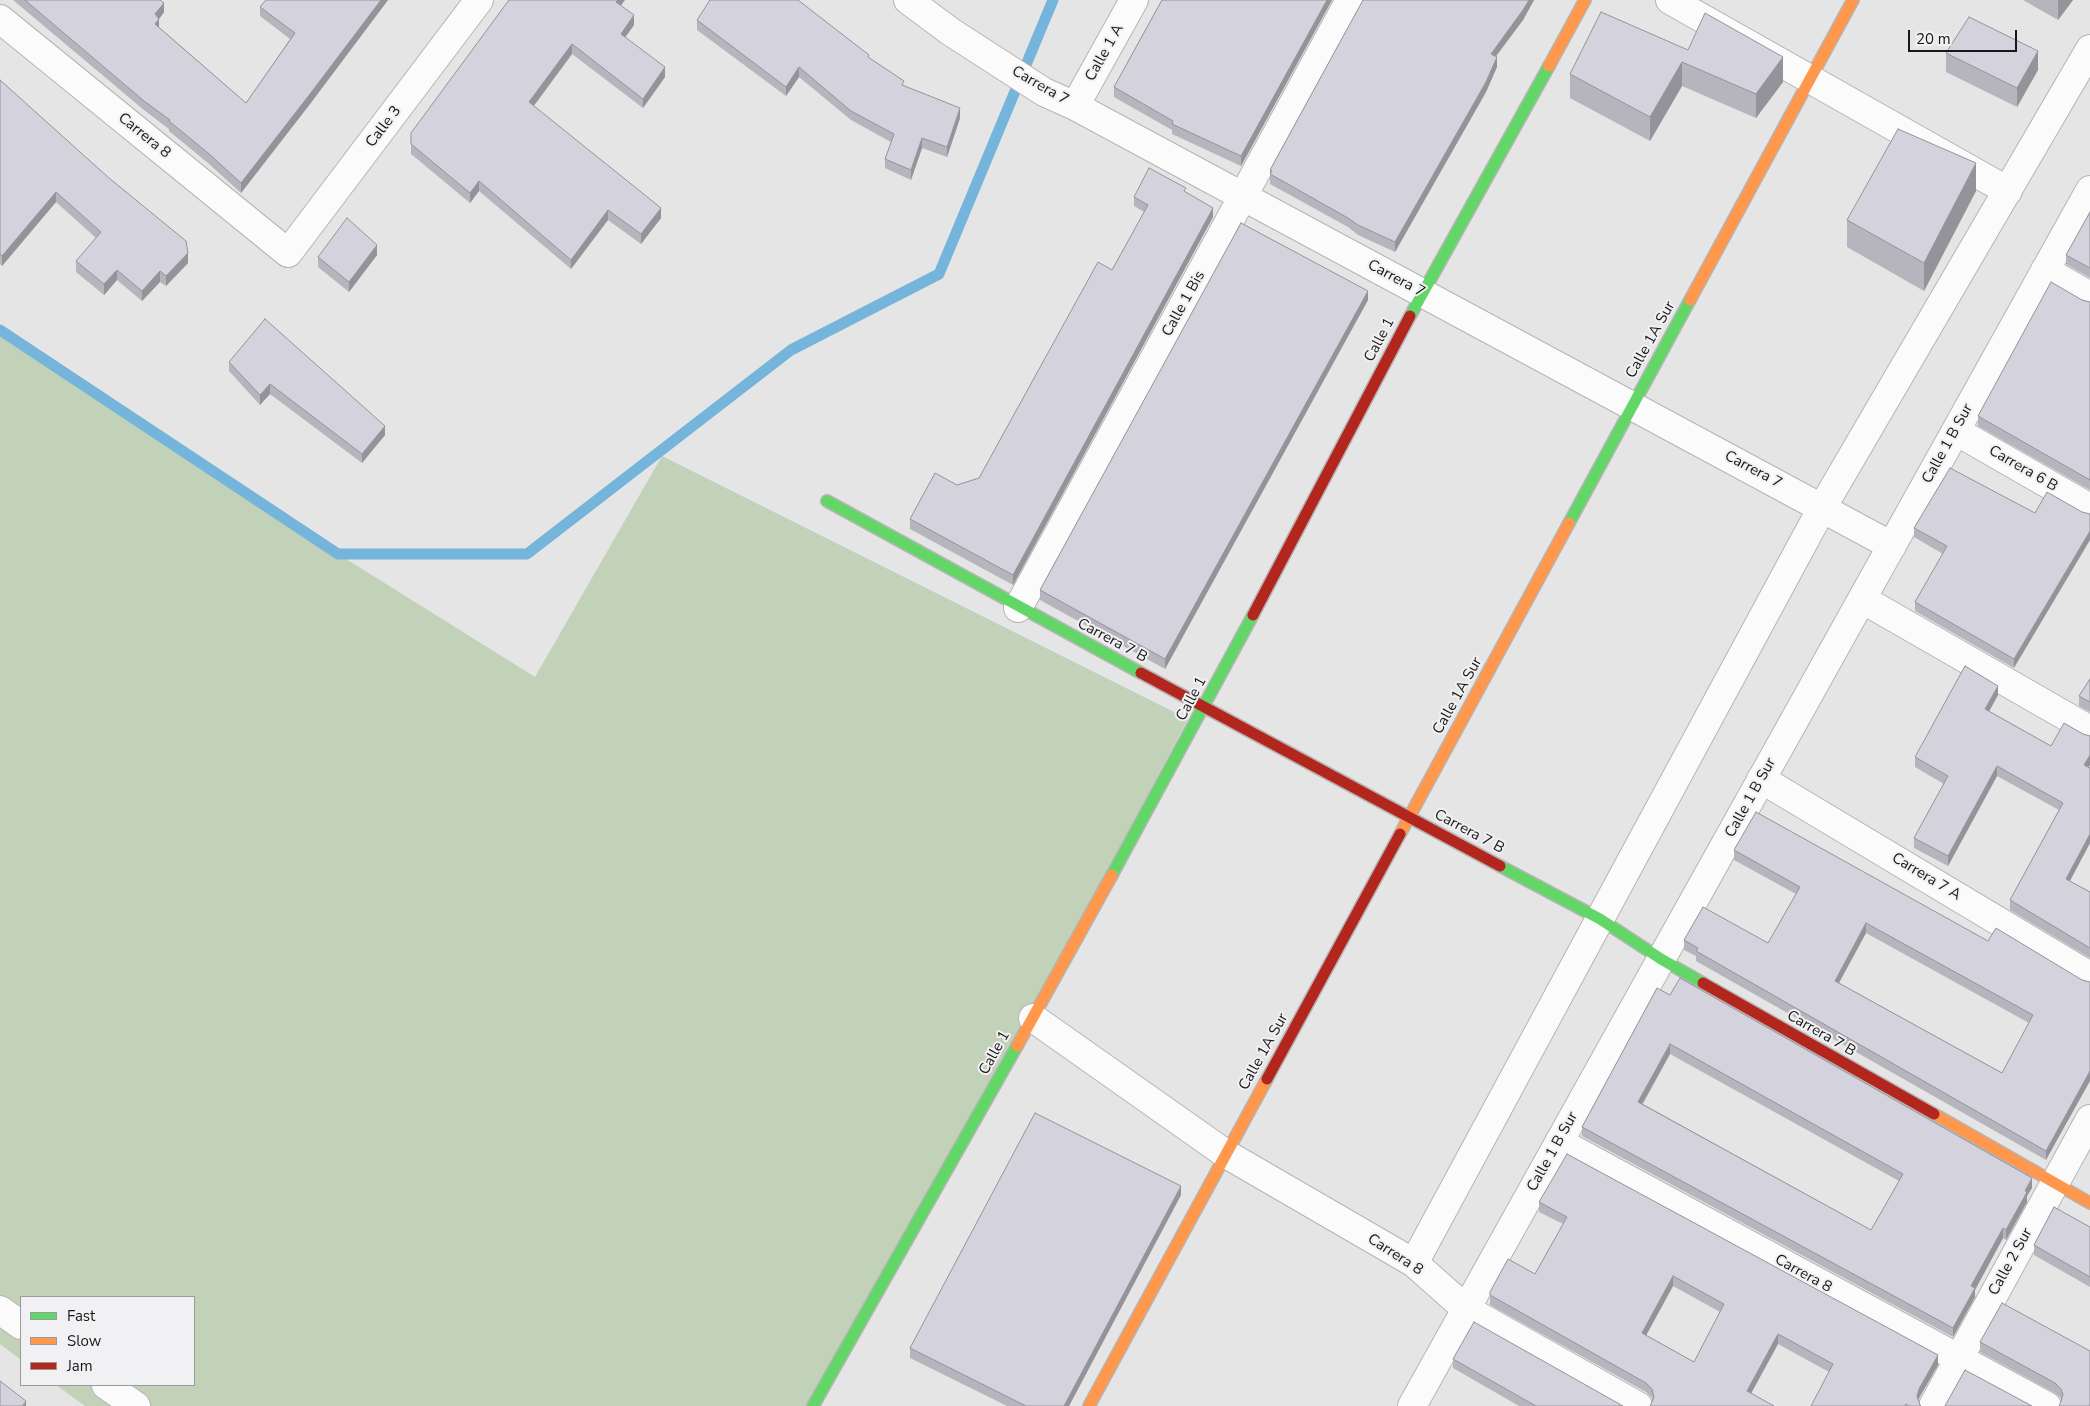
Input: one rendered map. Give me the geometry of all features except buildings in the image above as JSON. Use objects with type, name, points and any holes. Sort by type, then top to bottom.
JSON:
[{"type":"street","name":"Calle 3","points":[[288,253],[479,0]]},
{"type":"street","name":"Carrera 7","points":[[908,0],[951,32],[1044,92],[1075,106],[1892,546]]},
{"type":"street","name":"Calle 1 A","points":[[1075,106],[1134,0]]},
{"type":"street","name":"Calle 1 Bis","points":[[1018,608],[1350,0]]},
{"type":"street","name":"Calle 1","points":[[813,1406],[1033,1018],[1204,708],[1422,292],[1585,0]]},
{"type":"street","points":[[1670,0],[2008,191]]},
{"type":"street","name":"Calle 1A Sur","points":[[1089,1406],[1853,0]]},
{"type":"street","name":"Carrera 8","points":[[0,19],[288,253]]},
{"type":"street","points":[[1414,1264],[1822,508],[2090,49]]},
{"type":"street","name":"Calle 1 B Sur","points":[[1412,1406],[2090,190]]},
{"type":"street","points":[[2045,270],[2090,296]]},
{"type":"street","name":"Carrera 6 B","points":[[1956,431],[2090,508]]},
{"type":"street","name":"Carrera 7 B","points":[[826,501],[1018,608],[1600,919],[1660,959],[2090,1203]]},
{"type":"street","points":[[1862,599],[2090,730]]},
{"type":"street","name":"Carrera 7 A","points":[[1761,779],[2090,976]]},
{"type":"street","name":"Carrera 8","points":[[1033,1018],[1226,1154],[1414,1264],[1466,1309],[1638,1406]]},
{"type":"street","name":"Calle 2 Sur","points":[[1933,1406],[2090,1119]]},
{"type":"street","name":"Carrera 8","points":[[1559,1142],[2047,1406]]},
{"type":"street","points":[[0,1310],[20,1324]]},
{"type":"green space","points":[[0,330],[338,554],[535,677],[662,456],[1188,719],[821,1406],[85,1406],[57,1386],[195,1386],[195,1296],[20,1296],[20,1359],[0,1344]]},
{"type":"waterway","points":[[0,330],[338,554],[527,554],[791,350],[939,274],[1053,0]]},
{"type":"traffic: fast","points":[[1410,316],[1549,66]]},
{"type":"traffic: fast","points":[[1569,523],[1690,300]]},
{"type":"traffic: fast","points":[[827,501],[1141,673]]},
{"type":"traffic: fast","points":[[1112,875],[1253,615]]},
{"type":"traffic: fast","points":[[1500,866],[1600,919],[1661,959],[1703,983]]},
{"type":"traffic: fast","points":[[813,1406],[1017,1046]]},
{"type":"traffic: slow","points":[[1549,66],[1585,0]]},
{"type":"traffic: slow","points":[[1690,300],[1853,0]]},
{"type":"traffic: slow","points":[[1400,834],[1569,523]]},
{"type":"traffic: slow","points":[[1017,1046],[1112,875]]},
{"type":"traffic: slow","points":[[1089,1406],[1267,1079]]},
{"type":"traffic: slow","points":[[1934,1114],[2090,1203]]},
{"type":"traffic: jam","points":[[1253,615],[1410,316]]},
{"type":"traffic: jam","points":[[1141,673],[1500,866]]},
{"type":"traffic: jam","points":[[1267,1079],[1400,834]]},
{"type":"traffic: jam","points":[[1703,983],[1934,1114]]}]
